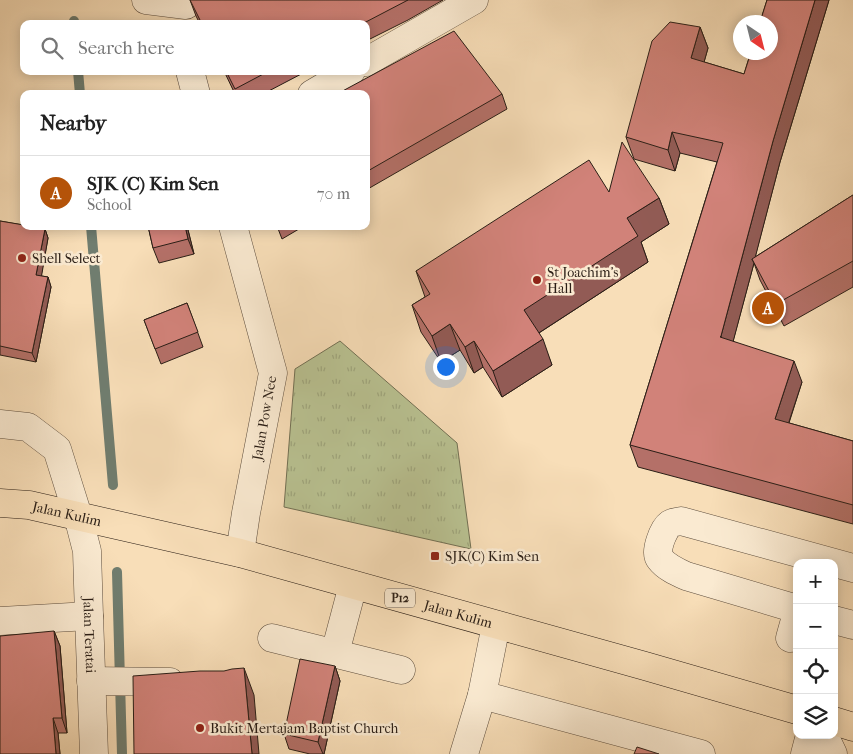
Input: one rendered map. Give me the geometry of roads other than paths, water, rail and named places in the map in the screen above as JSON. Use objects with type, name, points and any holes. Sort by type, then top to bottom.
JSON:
[{"type":"main road","name":"Jalan Kulim","points":[[0,503],[29,505],[240,553],[793,709]]},
{"type":"main road","points":[[838,723],[853,727]]},
{"type":"street","points":[[146,0],[185,9]]},
{"type":"street","points":[[370,60],[474,0]]},
{"type":"street","points":[[191,75],[195,90]]},
{"type":"street","points":[[319,90],[344,75]]},
{"type":"street","name":"Jalan Pow Nee","points":[[234,230],[273,373],[240,553]]},
{"type":"street","name":"Jalan Teratai","points":[[0,424],[28,427],[57,449],[78,516],[87,550],[94,754]]},
{"type":"street","points":[[793,608],[675,571],[660,561],[658,557],[657,552],[664,529],[671,523],[681,521],[853,568]]},
{"type":"street","points":[[335,654],[353,585]]},
{"type":"street","points":[[0,621],[88,616]]},
{"type":"street","points":[[838,621],[853,625]]},
{"type":"street","points":[[464,754],[482,694],[496,625]]},
{"type":"street","points":[[272,638],[402,670]]},
{"type":"street","points":[[91,682],[197,682]]},
{"type":"street","points":[[482,694],[701,754]]},
{"type":"street","points":[[805,754],[809,739]]},
{"type":"street","points":[[826,739],[833,754]]},
{"type":"waterway","points":[[78,75],[80,90]]},
{"type":"waterway","points":[[91,230],[113,485]]},
{"type":"waterway","points":[[117,572],[122,754]]},
{"type":"place","name":"Shell Select","points":[[22,258]]},
{"type":"place","name":"St Joachim's Hall","points":[[537,280]]},
{"type":"place","name":"SJK (C) Kim Sen","points":[[768,308]]},
{"type":"place","name":"SJK(C) Kim Sen","points":[[435,556]]},
{"type":"place","name":"Bukit Mertajam Baptist Church","points":[[200,728]]}]
